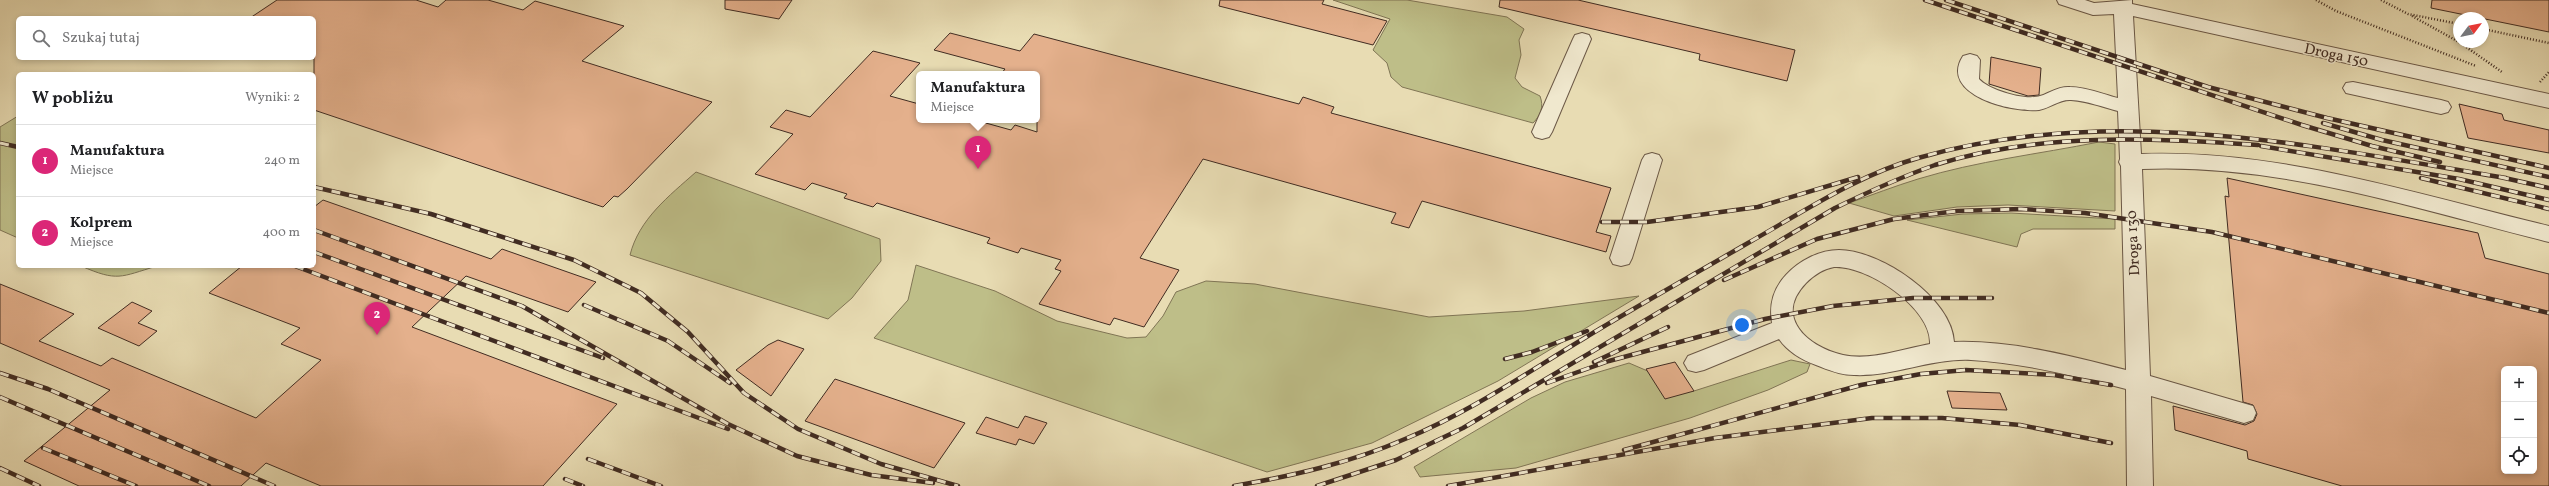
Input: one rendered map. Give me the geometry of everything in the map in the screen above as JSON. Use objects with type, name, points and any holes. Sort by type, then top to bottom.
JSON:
[{"type":"lane","name":"Droga 150","points":[[2066,0],[2093,9],[2123,4],[2348,58],[2549,101]]},
{"type":"lane","name":"Droga 130","points":[[2123,4],[2129,162],[2137,285],[2140,486]]},
{"type":"lane","points":[[1542,132],[1582,39]]},
{"type":"lane","points":[[2348,58],[2354,97],[2441,107]]},
{"type":"lane","points":[[1970,60],[1968,76],[1971,82],[1976,87],[1993,95],[2028,103],[2041,103],[2052,99],[2059,94],[2070,93],[2128,107]]},
{"type":"lane","points":[[1621,258],[1652,160]]},
{"type":"lane","points":[[2129,162],[2178,160],[2224,162],[2264,167],[2312,176],[2549,234]]},
{"type":"lane","points":[[1941,354],[1942,335],[1933,317],[1919,298],[1896,281],[1871,267],[1845,259],[1822,261],[1804,270],[1791,284],[1784,296],[1780,313],[1783,328],[1796,344],[1818,356],[1842,364],[1860,367],[1941,354],[1972,351],[2049,361],[2138,382],[2244,413]]},
{"type":"lane","points":[[1696,362],[1783,328]]},
{"type":"path","points":[[2316,0],[2336,11],[2477,66]]},
{"type":"path","points":[[2381,0],[2453,39]]},
{"type":"path","points":[[2408,14],[2453,23]]},
{"type":"path","points":[[2489,30],[2549,42]]},
{"type":"path","points":[[2500,75],[2507,78]]},
{"type":"green space","points":[[1333,0],[1407,0],[1507,17],[1524,29],[1519,40],[1521,55],[1515,78],[1522,87],[1540,96],[1542,107],[1540,114],[1533,123],[1402,87],[1391,77],[1387,63],[1373,50],[1390,19]]},
{"type":"green space","points":[[16,117],[16,237],[0,230],[0,127]]},
{"type":"green space","points":[[2099,142],[2115,144],[2115,211],[2008,205],[1957,207],[1894,216],[1849,203],[1909,182],[1963,167]]},
{"type":"green space","points":[[696,172],[880,239],[881,261],[852,298],[828,319],[630,255],[640,230],[648,219],[666,199]]},
{"type":"green space","points":[[2011,213],[2115,219],[2115,229],[2033,229],[2021,234],[2017,247],[1907,220],[1963,214]]},
{"type":"green space","points":[[916,265],[995,291],[1057,321],[1127,338],[1146,337],[1163,316],[1176,292],[1206,281],[1255,284],[1429,317],[1524,311],[1639,296],[1498,381],[1372,443],[1267,472],[874,338],[908,300]]},
{"type":"green space","points":[[86,268],[151,268],[119,276],[112,276]]},
{"type":"green space","points":[[1791,360],[1810,364],[1807,372],[1768,390],[1690,418],[1516,468],[1420,477],[1414,467],[1531,398],[1565,382],[1629,363],[1694,391]]},
{"type":"building","points":[[277,0],[416,0],[438,7],[446,0],[488,0],[523,10],[535,1],[624,26],[582,61],[712,102],[627,189],[618,197],[614,196],[603,207],[316,111],[316,72],[314,72],[314,60],[316,60],[316,16],[253,16]]},
{"type":"building","points":[[725,0],[792,0],[779,19],[725,9]]},
{"type":"building","points":[[1220,0],[1324,0],[1322,4],[1387,21],[1373,45],[1219,6]]},
{"type":"building","points":[[1500,0],[1578,0],[1795,50],[1787,81],[1699,60],[1700,54],[1499,7]]},
{"type":"building","points":[[2432,0],[2549,0],[2549,32],[2489,20],[2489,12],[2453,12],[2431,8]]},
{"type":"building","points":[[950,33],[1020,51],[1034,34],[1299,104],[1303,97],[1334,107],[1331,113],[1611,188],[1596,232],[1611,236],[1606,252],[1422,201],[1409,228],[1391,223],[1396,213],[1203,159],[1140,258],[1179,270],[1144,327],[1114,318],[1110,325],[1039,304],[1061,271],[1055,269],[1061,260],[1021,248],[1018,253],[987,243],[990,238],[877,203],[873,207],[844,198],[847,194],[812,183],[805,190],[755,174],[793,134],[770,127],[786,110],[810,117],[873,51],[920,63],[890,96],[916,103],[916,123],[986,123],[1011,130],[1015,125],[1037,132],[1037,123],[1040,123],[1040,71],[1003,71],[1005,69],[934,50]]},
{"type":"building","points":[[1991,57],[2041,68],[2039,95],[2028,96],[1989,84]]},
{"type":"building","points":[[2459,104],[2502,114],[2504,120],[2549,130],[2549,153],[2468,138]]},
{"type":"building","points":[[2227,178],[2478,233],[2485,258],[2549,274],[2549,486],[2342,486],[2248,459],[2247,451],[2175,430],[2173,406],[2245,425],[2254,421],[2257,414],[2253,405],[2243,402],[2225,196],[2229,197]]},
{"type":"building","points":[[323,200],[491,259],[502,249],[596,282],[568,312],[466,276],[412,327],[617,404],[543,486],[321,486],[266,463],[241,486],[79,486],[24,461],[110,390],[0,343],[0,284],[74,314],[39,341],[101,366],[112,358],[256,418],[321,360],[281,344],[300,328],[209,293],[240,268],[316,268],[316,205]]},
{"type":"building","points":[[132,302],[152,311],[138,323],[157,331],[139,346],[98,328]]},
{"type":"building","points":[[778,340],[804,349],[771,396],[736,370],[768,345]]},
{"type":"building","points":[[1675,362],[1694,391],[1665,399],[1646,369]]},
{"type":"building","points":[[835,379],[965,423],[934,468],[805,421]]},
{"type":"building","points":[[1947,391],[2000,393],[2007,410],[1952,408]]},
{"type":"building","points":[[1025,416],[1047,423],[1034,444],[1019,439],[1016,445],[976,433],[986,417],[1018,428]]},
{"type":"railway","points":[[1925,0],[2302,125],[2372,146],[2440,162]]},
{"type":"railway","points":[[1946,0],[2208,87],[2327,118],[2549,168]]},
{"type":"railway","points":[[2323,123],[2382,140],[2549,177]]},
{"type":"railway","points":[[1234,486],[1277,478],[1342,462],[1384,448],[1428,429],[1474,405],[1583,339],[1831,195],[1874,174],[1918,158],[1991,141],[2064,133],[2138,131],[2212,135],[2286,143],[2500,177]]},
{"type":"railway","points":[[1317,486],[1396,460],[1463,428],[1835,208],[1885,185],[1935,165],[1974,154],[2055,142],[2136,140],[2258,145]]},
{"type":"railway","points":[[0,143],[16,147]]},
{"type":"railway","points":[[2261,146],[2459,179],[2549,200]]},
{"type":"railway","points":[[1602,222],[1647,222],[1758,207],[1858,177]]},
{"type":"railway","points":[[2500,177],[2506,178]]},
{"type":"railway","points":[[2500,177],[2549,188]]},
{"type":"railway","points":[[2421,178],[2549,209]]},
{"type":"railway","points":[[316,187],[431,214],[574,260],[641,293],[688,332],[744,393],[798,429],[881,464],[958,486]]},
{"type":"railway","points":[[1724,280],[1817,239],[1894,219],[1957,211],[2021,209],[2085,213],[2212,232],[2549,313]]},
{"type":"railway","points":[[316,231],[522,306],[728,424],[797,456],[871,475],[933,483]]},
{"type":"railway","points":[[316,253],[603,358]]},
{"type":"railway","points":[[300,268],[728,429]]},
{"type":"railway","points":[[1547,383],[1609,361],[1765,319],[1833,306],[1913,298],[1992,298]]},
{"type":"railway","points":[[584,305],[668,341],[730,383]]},
{"type":"railway","points":[[1594,362],[1668,327]]},
{"type":"railway","points":[[1505,359],[1532,352],[1587,331]]},
{"type":"railway","points":[[1624,450],[1861,385],[1921,374],[1966,370],[2054,375],[2111,385]]},
{"type":"railway","points":[[0,373],[48,389],[274,486]]},
{"type":"railway","points":[[0,397],[209,486]]},
{"type":"railway","points":[[1448,486],[1715,438],[1872,418],[1942,418],[2020,425],[2111,443]]},
{"type":"railway","points":[[43,448],[136,486]]},
{"type":"railway","points":[[588,459],[661,486]]},
{"type":"railway","points":[[0,468],[39,486]]},
{"type":"railway","points":[[565,479],[583,486]]},
{"type":"place","name":"Manufaktura","points":[[978,169]]},
{"type":"place","name":"Kolprem","points":[[377,335]]}]
